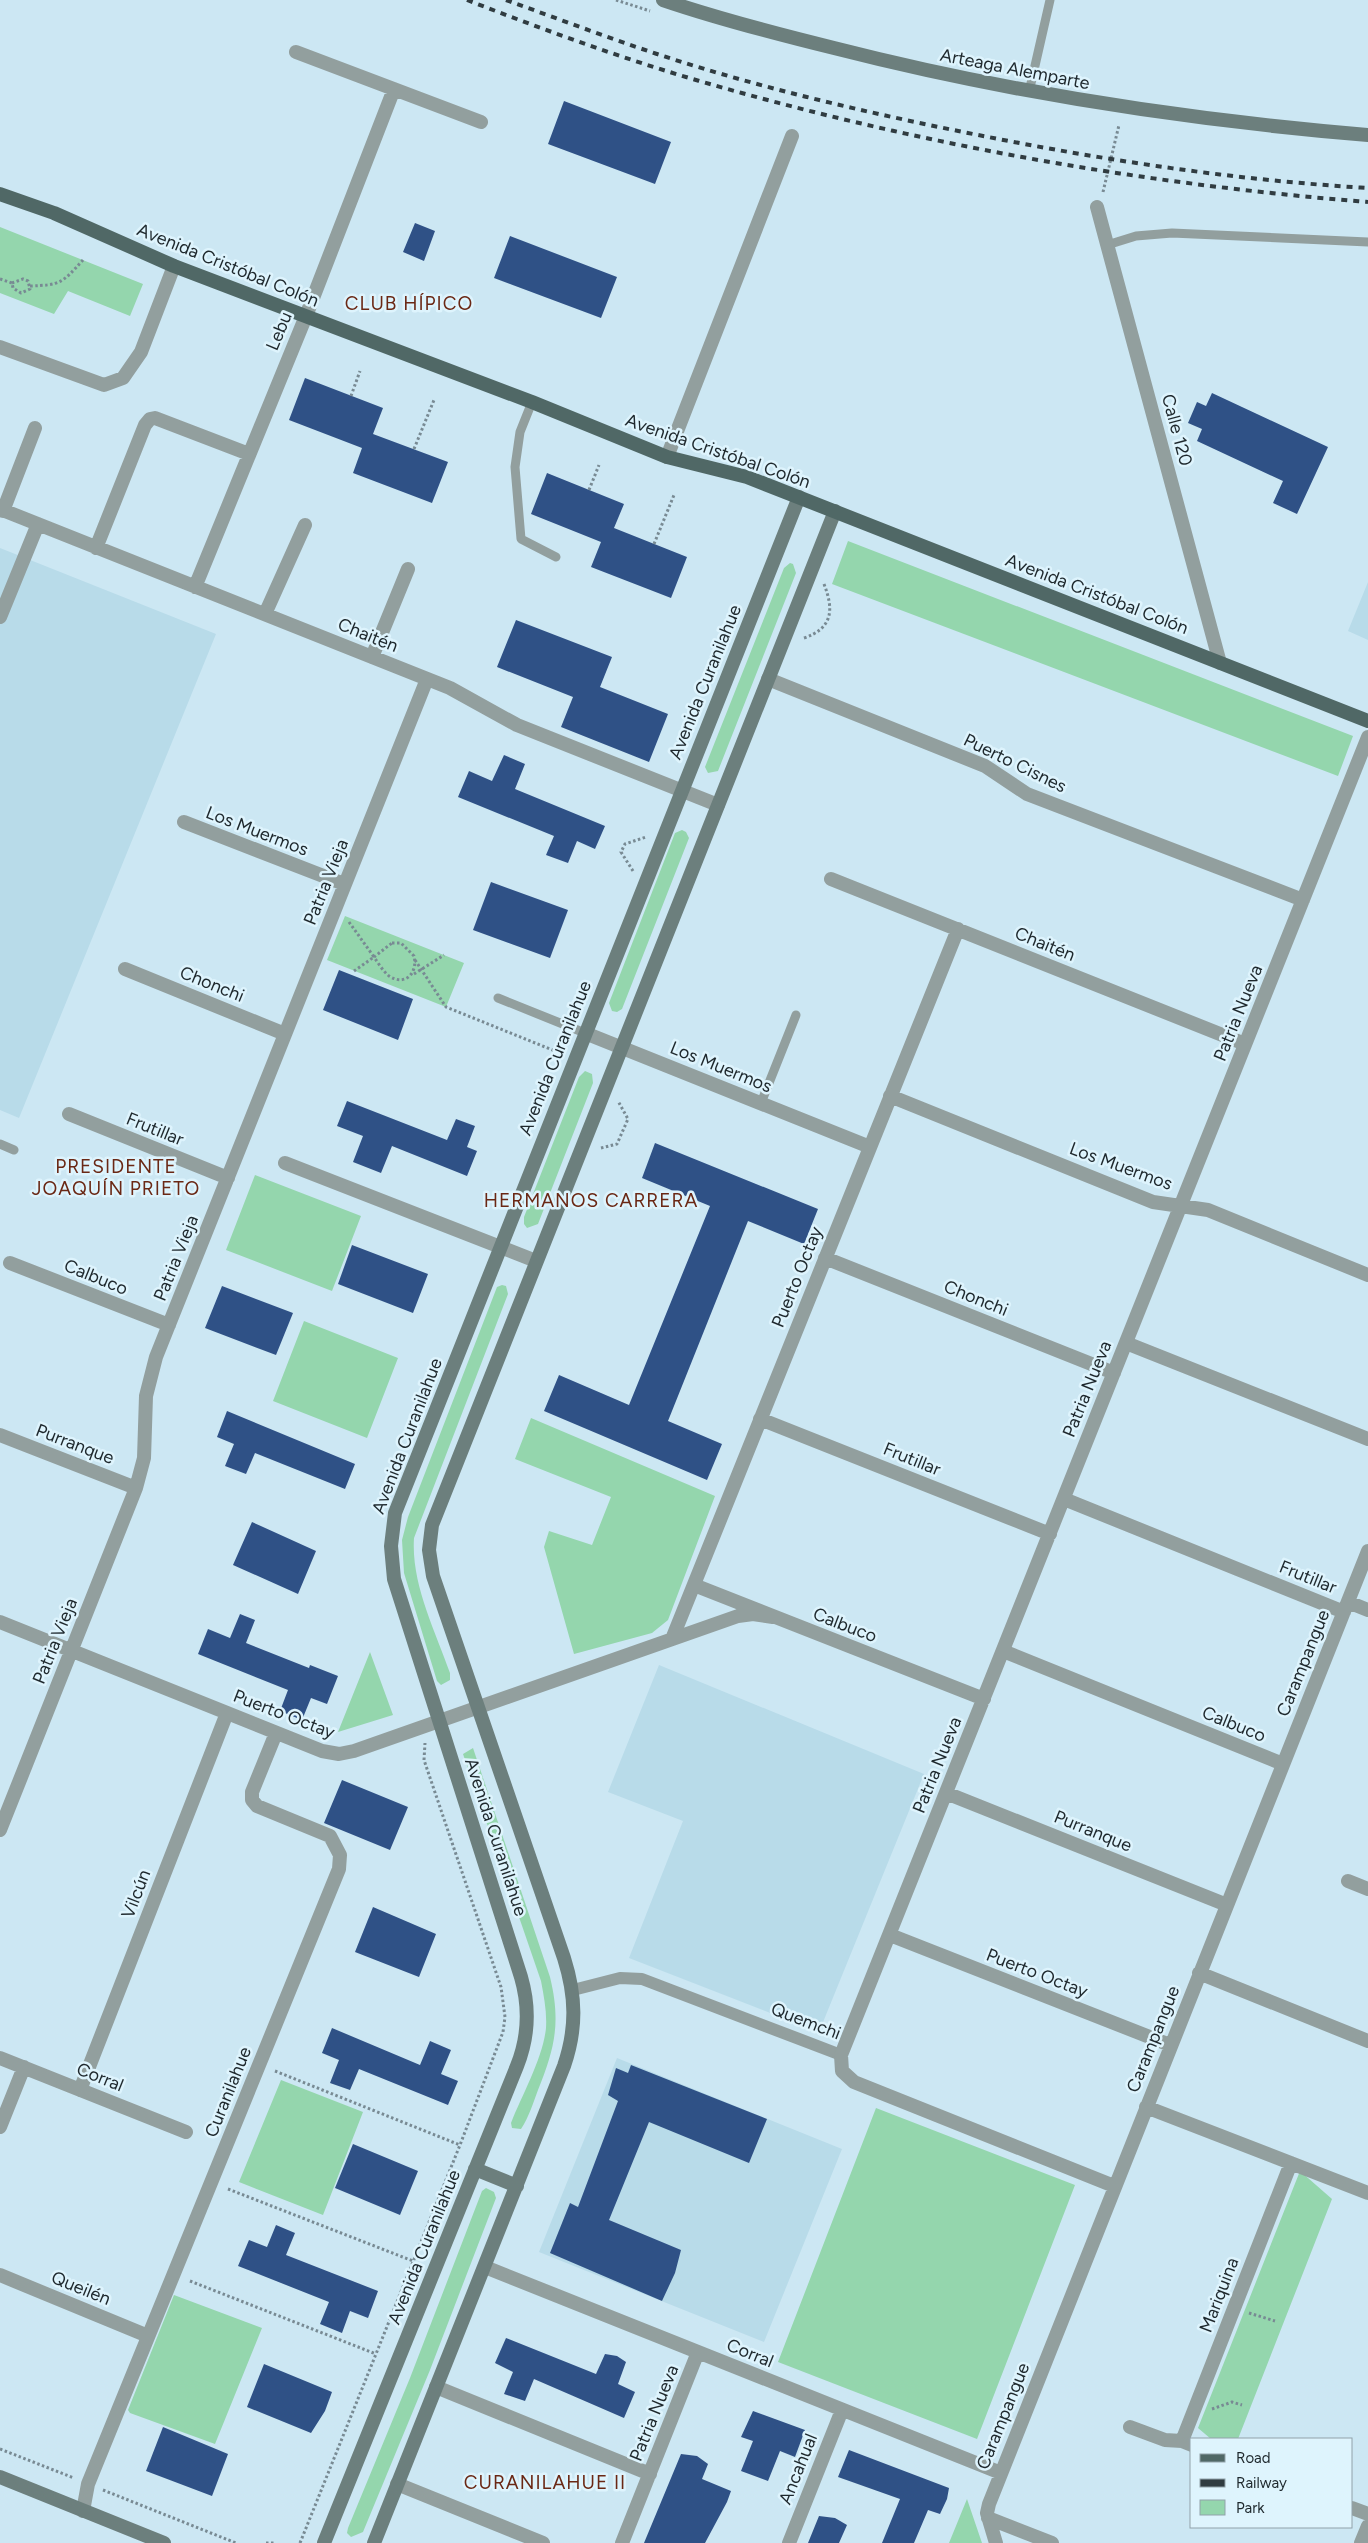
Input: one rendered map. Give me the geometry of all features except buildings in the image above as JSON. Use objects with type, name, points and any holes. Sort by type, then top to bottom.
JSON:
[{"type":"main road","name":"Arteaga Alemparte","points":[[663,0],[843,51],[1029,92],[1142,111],[1368,135]]},
{"type":"main road","name":"Avenida Cristóbal Colón","points":[[0,194],[54,213],[174,266],[532,402],[667,457],[747,476],[1368,721]]},
{"type":"main road","name":"Avenida Curanilahue","points":[[324,2543],[523,2052],[526,2036],[528,2006],[521,1977],[394,1579],[391,1546],[392,1529],[400,1498],[799,497]]},
{"type":"main road","name":"Avenida Curanilahue","points":[[374,2543],[570,2049],[575,2020],[573,1990],[564,1958],[433,1576],[430,1562],[430,1537],[440,1499],[835,511]]},
{"type":"main road","points":[[475,2169],[517,2186]]},
{"type":"main road","points":[[0,2478],[164,2543]]},
{"type":"street","points":[[296,52],[481,122]]},
{"type":"street","name":"Lebu","points":[[194,586],[306,316],[394,89]]},
{"type":"street","points":[[667,457],[792,136]]},
{"type":"street","name":"Calle 120","points":[[1097,207],[1220,663]]},
{"type":"street","points":[[0,347],[104,385],[123,378],[141,352],[174,266]]},
{"type":"street","points":[[96,548],[145,425],[150,419],[155,418],[249,454]]},
{"type":"street","points":[[1,510],[35,428]]},
{"type":"street","name":"Chaitén","points":[[1,510],[427,678],[463,694],[488,711],[517,726],[718,805]]},
{"type":"street","points":[[0,616],[38,524]]},
{"type":"street","points":[[265,614],[305,525]]},
{"type":"street","points":[[372,657],[408,569]]},
{"type":"street","name":"Patria Vieja","points":[[0,1830],[136,1488],[144,1458],[146,1396],[156,1357],[427,678]]},
{"type":"street","name":"Puerto Cisnes","points":[[768,679],[985,766],[1028,794],[1303,900]]},
{"type":"street","name":"Patria Nueva","points":[[841,2055],[1368,737]]},
{"type":"street","name":"Los Muermos","points":[[184,822],[344,884]]},
{"type":"street","name":"Chaitén","points":[[832,879],[1245,1044]]},
{"type":"street","name":"Puerto Octay","points":[[672,1639],[958,929]]},
{"type":"street","name":"Chonchi","points":[[125,969],[285,1034]]},
{"type":"street","name":"Los Muermos","points":[[585,1033],[870,1146]]},
{"type":"street","name":"Los Muermos","points":[[890,1096],[1153,1202],[1208,1210],[1368,1275]]},
{"type":"street","name":"Frutillar","points":[[69,1114],[228,1178]]},
{"type":"street","points":[[285,1163],[536,1261]]},
{"type":"street","name":"Chonchi","points":[[825,1258],[1114,1374]]},
{"type":"street","name":"Calbuco","points":[[10,1263],[169,1325]]},
{"type":"street","points":[[1126,1342],[1368,1440]]},
{"type":"street","name":"Frutillar","points":[[760,1419],[1050,1534]]},
{"type":"street","name":"Purranque","points":[[0,1435],[136,1488]]},
{"type":"street","name":"Frutillar","points":[[1064,1499],[1346,1607],[1368,1610]]},
{"type":"street","name":"Carampangue","points":[[996,2543],[987,2509],[1368,1551]]},
{"type":"street","name":"Calbuco","points":[[694,1585],[984,1699]]},
{"type":"street","name":"Puerto Octay","points":[[0,1622],[322,1751],[339,1754],[354,1751],[745,1614],[773,1616]]},
{"type":"street","name":"Calbuco","points":[[1003,1651],[1283,1764]]},
{"type":"street","name":"Vilcún","points":[[80,2090],[227,1713]]},
{"type":"street","name":"Curanilahue","points":[[83,2510],[88,2484],[339,1868],[340,1860],[334,1842],[326,1834],[257,1806],[252,1800],[252,1792],[276,1732]]},
{"type":"street","name":"Purranque","points":[[946,1793],[1227,1904]]},
{"type":"street","points":[[1348,1881],[1368,1889]]},
{"type":"street","name":"Puerto Octay","points":[[890,1935],[1170,2045]]},
{"type":"street","points":[[1199,1973],[1368,2041]]},
{"type":"street","name":"Quemchi","points":[[573,1990],[620,1978],[642,1979],[841,2055],[842,2071],[854,2082],[1114,2186]]},
{"type":"street","name":"Corral","points":[[0,2058],[186,2132]]},
{"type":"street","points":[[0,2127],[24,2067]]},
{"type":"street","points":[[1146,2107],[1368,2193]]},
{"type":"street","name":"Mariquina","points":[[1187,2443],[1195,2407],[1291,2163]]},
{"type":"street","name":"Corral","points":[[485,2266],[1001,2473]]},
{"type":"street","name":"Queilén","points":[[0,2276],[148,2336]]},
{"type":"street","name":"Patria Nueva","points":[[622,2543],[698,2352]]},
{"type":"street","points":[[436,2387],[650,2474]]},
{"type":"street","name":"Ancahual","points":[[789,2543],[842,2410]]},
{"type":"street","points":[[1130,2427],[1166,2440],[1187,2443]]},
{"type":"street","points":[[397,2484],[543,2543]]},
{"type":"street","points":[[1353,2508],[1368,2514]]},
{"type":"street","points":[[988,2518],[1052,2543]]},
{"type":"street","points":[[1361,2543],[1368,2526]]},
{"type":"lane","points":[[1029,92],[1050,0]]},
{"type":"lane","points":[[1107,245],[1136,236],[1172,233],[1368,242]]},
{"type":"lane","points":[[532,402],[520,432],[515,467],[521,539],[556,557]]},
{"type":"lane","points":[[498,998],[585,1033]]},
{"type":"lane","points":[[761,1103],[796,1015]]},
{"type":"lane","points":[[0,1144],[14,1150]]},
{"type":"path","points":[[1097,207],[1106,185],[1119,125]]},
{"type":"path","points":[[30,286],[54,285],[64,280],[83,260]]},
{"type":"path","points":[[0,279],[12,283],[23,279],[28,281],[30,286],[28,292],[21,293],[14,288],[12,283]]},
{"type":"path","points":[[351,396],[360,371]]},
{"type":"path","points":[[414,449],[434,400]]},
{"type":"path","points":[[589,490],[599,465]]},
{"type":"path","points":[[654,544],[674,495]]},
{"type":"path","points":[[782,645],[818,632],[827,623],[830,605],[815,561]]},
{"type":"path","points":[[337,904],[374,957],[391,977],[401,980],[444,955]]},
{"type":"path","points":[[354,971],[392,943],[401,943],[412,952],[415,960],[446,1008],[575,1059]]},
{"type":"path","points":[[411,975],[416,969],[415,960]]},
{"type":"path","points":[[300,2543],[460,2145],[498,2046],[505,2017],[504,2002],[424,1760]]},
{"type":"path","points":[[259,2065],[460,2145]]},
{"type":"path","points":[[211,2182],[414,2261]]},
{"type":"path","points":[[173,2275],[376,2354]]},
{"type":"path","points":[[1235,2307],[1275,2321]]},
{"type":"path","points":[[1195,2407],[1203,2411],[1232,2402],[1242,2406]]},
{"type":"path","points":[[0,2449],[236,2543]]},
{"type":"path","points":[[266,2543],[276,2543]]},
{"type":"shaded area","points":[[0,548],[216,634],[19,1118],[0,1110]]},
{"type":"shaded area","points":[[1368,582],[1368,640],[1348,631]]},
{"type":"shaded area","points":[[659,1665],[924,1774],[819,2032],[629,1958],[683,1821],[608,1792]]},
{"type":"shaded area","points":[[617,2058],[842,2149],[764,2342],[539,2252]]},
{"type":"green space","points":[[0,227],[143,284],[130,316],[68,291],[54,314],[0,293]]},
{"type":"green space","points":[[848,541],[1353,736],[1338,776],[832,584]]},
{"type":"green space","points":[[790,563],[793,564],[796,573],[718,771],[708,773],[705,767],[784,568]]},
{"type":"green space","points":[[682,830],[686,832],[689,838],[622,1009],[617,1012],[612,1011],[609,1003],[675,833]]},
{"type":"green space","points":[[345,916],[464,963],[446,1007],[327,960]]},
{"type":"green space","points":[[585,1071],[592,1074],[593,1083],[538,1224],[527,1228],[524,1224],[524,1217],[579,1077]]},
{"type":"green space","points":[[255,1175],[361,1216],[332,1291],[226,1250]]},
{"type":"green space","points":[[506,1286],[508,1294],[414,1538],[414,1555],[420,1590],[450,1673],[450,1680],[441,1685],[437,1681],[404,1573],[402,1540],[408,1517],[497,1287]]},
{"type":"green space","points":[[304,1321],[398,1358],[367,1438],[273,1401]]},
{"type":"green space","points":[[531,1418],[715,1496],[668,1620],[652,1633],[574,1654],[544,1547],[549,1531],[592,1545],[611,1497],[515,1459]]},
{"type":"green space","points":[[370,1652],[393,1715],[338,1732]]},
{"type":"green space","points":[[473,1748],[550,1977],[555,2008],[556,2021],[549,2061],[531,2110],[521,2129],[512,2128],[511,2123],[541,2052],[546,2028],[545,2004],[541,1981],[463,1754]]},
{"type":"green space","points":[[281,2080],[363,2112],[323,2215],[239,2182]]},
{"type":"green space","points":[[876,2108],[1075,2185],[977,2439],[778,2362]]},
{"type":"green space","points":[[1300,2171],[1332,2199],[1238,2438],[1210,2438],[1198,2428]]},
{"type":"green space","points":[[486,2188],[494,2192],[496,2198],[430,2370],[363,2532],[351,2537],[347,2533],[348,2528],[410,2378],[482,2191]]},
{"type":"green space","points":[[174,2295],[262,2328],[215,2444],[130,2413],[128,2410]]},
{"type":"green space","points":[[967,2499],[982,2543],[949,2543]]},
{"type":"railway","points":[[467,0],[523,22],[638,62],[778,103],[861,124],[945,142],[1113,172],[1198,184],[1368,202]]},
{"type":"railway","points":[[506,0],[695,66],[809,98],[886,116],[1013,142],[1164,167],[1266,180],[1368,188]]},
{"type":"district","name":"CLUB HÍPICO","points":[[409,303]]},
{"type":"district","name":"PRESIDENTE JOAQUÍN PRIETO","points":[[116,1177]]},
{"type":"district","name":"HERMANOS CARRERA","points":[[591,1200]]},
{"type":"district","name":"CURANILAHUE II","points":[[545,2482]]}]
